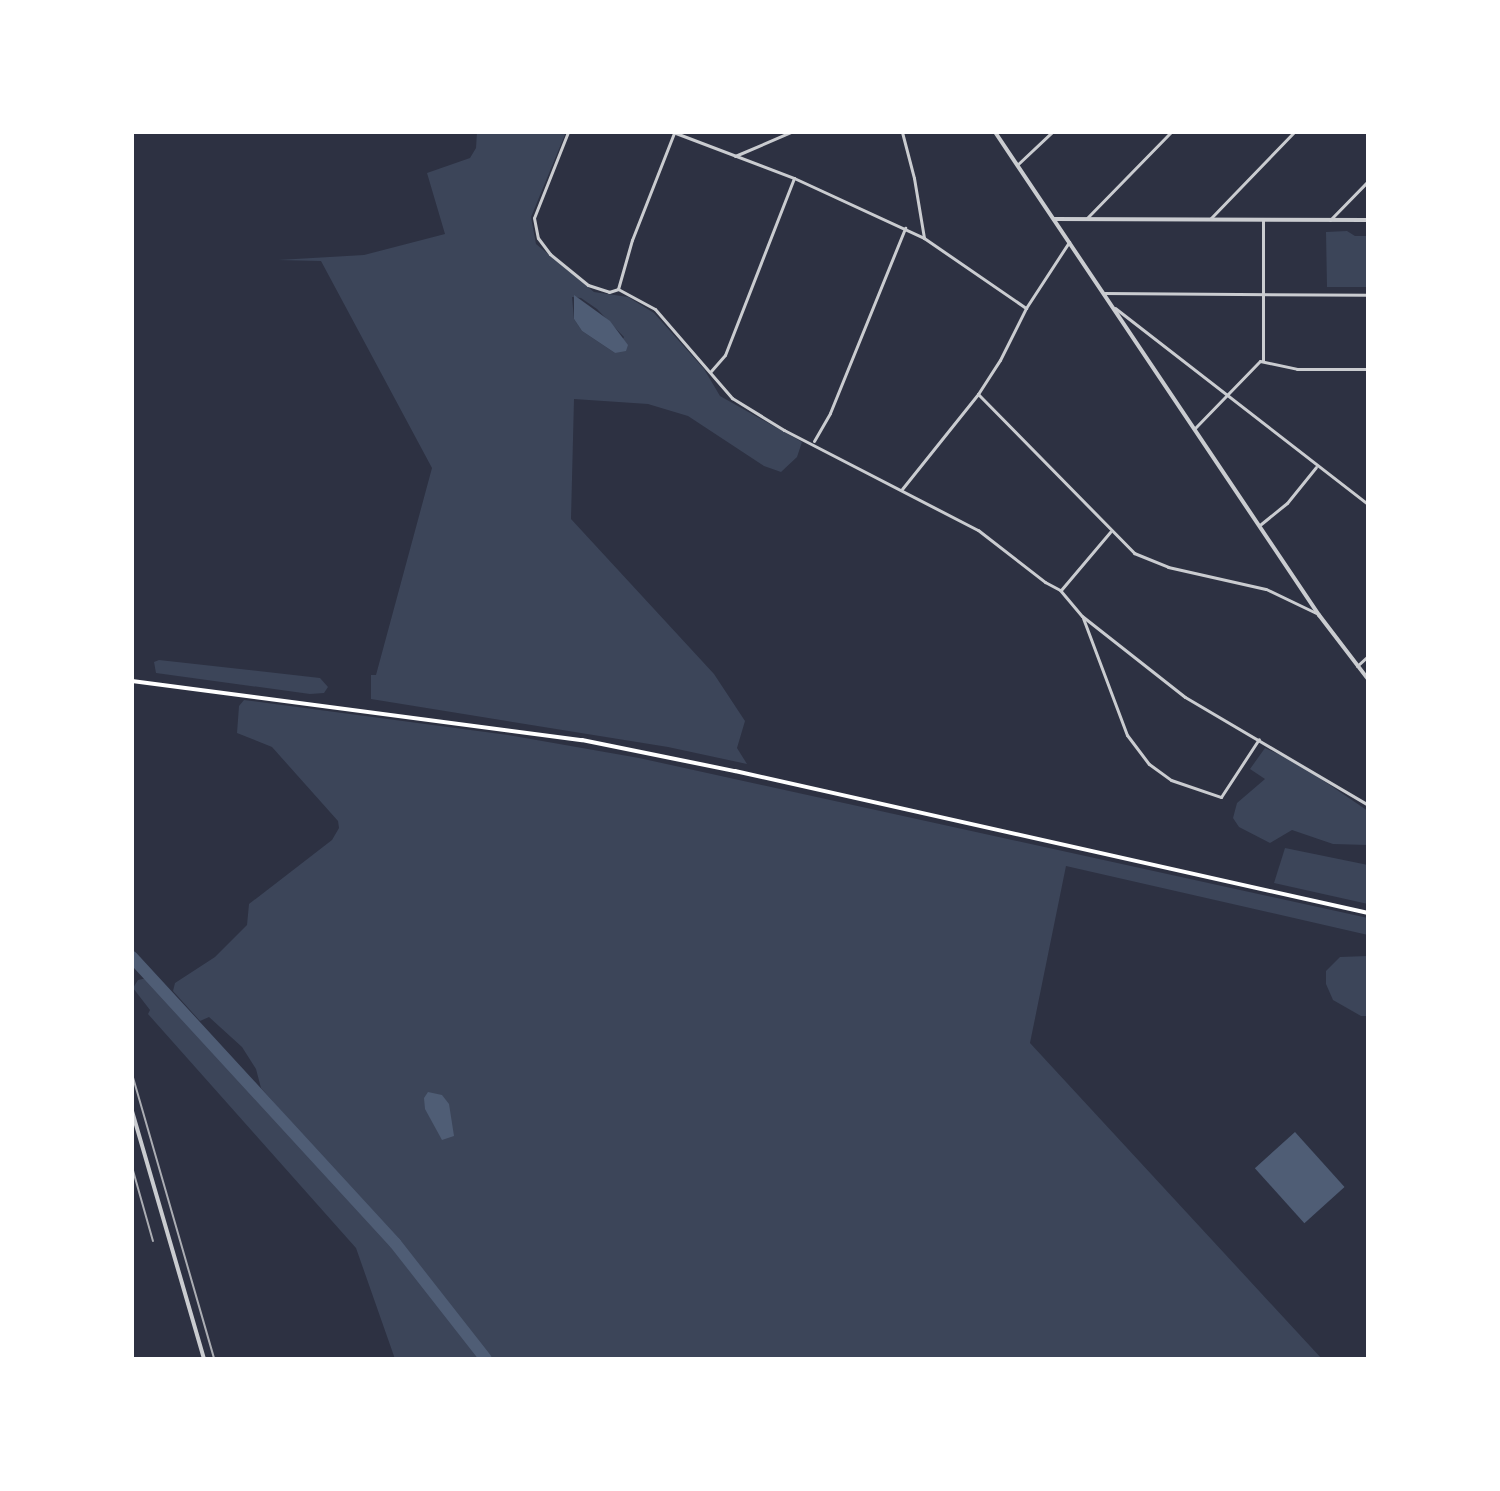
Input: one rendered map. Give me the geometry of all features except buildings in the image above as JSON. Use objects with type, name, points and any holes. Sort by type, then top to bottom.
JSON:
[{"type":"main road","points":[[132,681],[582,740],[735,771],[1368,913]]},
{"type":"street","points":[[568,132],[534,218],[538,238],[550,254],[588,285],[609,292],[618,289],[655,309],[732,398],[978,530],[1045,582],[1060,590],[1082,616],[1197,705],[1368,805]]},
{"type":"street","points":[[618,289],[632,240],[674,132],[794,178],[905,228],[1026,308]]},
{"type":"street","points":[[735,156],[791,132]]},
{"type":"street","points":[[902,132],[914,178],[924,238]]},
{"type":"street","points":[[995,132],[1261,524],[1319,615],[1368,679]]},
{"type":"street","points":[[1017,165],[1052,132]]},
{"type":"street","points":[[1086,219],[1171,132]]},
{"type":"street","points":[[1210,219],[1294,132]]},
{"type":"street","points":[[710,371],[725,355],[794,178]]},
{"type":"street","points":[[1330,220],[1368,181]]},
{"type":"street","points":[[1054,219],[1368,220]]},
{"type":"street","points":[[1195,428],[1263,360],[1263,219]]},
{"type":"street","points":[[814,443],[830,413],[905,228]]},
{"type":"street","points":[[902,489],[978,394],[1000,360],[1026,308],[1069,242]]},
{"type":"street","points":[[1103,293],[1127,290],[1368,295]]},
{"type":"street","points":[[1112,305],[1368,504]]},
{"type":"street","points":[[1263,360],[1297,369],[1368,369]]},
{"type":"street","points":[[978,394],[1110,532],[1148,561],[1266,589],[1319,615]]},
{"type":"street","points":[[1261,524],[1287,503],[1316,466]]},
{"type":"street","points":[[1060,590],[1110,532]]},
{"type":"street","points":[[1082,616],[1127,735],[1149,764],[1171,780],[1221,797],[1259,739]]},
{"type":"street","points":[[1357,666],[1368,656]]},
{"type":"street","points":[[132,1111],[204,1359]]},
{"type":"shaded area","points":[[477,132],[566,132],[531,217],[536,244],[594,292],[628,297],[654,313],[704,369],[720,396],[802,442],[797,457],[781,472],[764,466],[688,416],[648,404],[574,399],[571,519],[714,674],[745,721],[737,748],[747,764],[668,747],[371,699],[371,675],[376,675],[432,468],[321,261],[278,260],[364,255],[445,234],[427,173],[470,158],[476,148]],"holes":[[[572,297],[581,298],[597,309],[624,337],[615,353],[582,331],[574,319]]]},
{"type":"shaded area","points":[[1347,231],[1355,236],[1368,236],[1368,287],[1327,287],[1326,232]]},
{"type":"shaded area","points":[[574,295],[610,321],[628,345],[626,351],[615,353],[582,331],[574,319]]},
{"type":"shaded area","points":[[159,660],[320,678],[328,687],[324,693],[310,694],[156,673],[154,662]]},
{"type":"shaded area","points":[[244,700],[508,735],[639,758],[1368,918],[1368,935],[1066,866],[1030,1043],[1322,1359],[395,1359],[356,1248],[148,1014],[150,1010],[133,988],[138,980],[147,978],[306,1152],[314,1148],[261,1088],[256,1069],[242,1047],[209,1017],[200,1021],[173,991],[175,983],[215,957],[247,925],[249,904],[332,840],[339,828],[338,821],[272,747],[237,733],[239,706]]},
{"type":"shaded area","points":[[1265,748],[1296,762],[1368,811],[1368,845],[1333,844],[1292,830],[1270,843],[1239,827],[1233,818],[1237,803],[1265,779],[1250,769]]},
{"type":"shaded area","points":[[1285,848],[1368,865],[1368,904],[1274,883]]},
{"type":"shaded area","points":[[1368,956],[1368,1016],[1361,1016],[1333,1000],[1326,984],[1326,971],[1340,957]]},
{"type":"shaded area","points":[[428,1092],[442,1095],[449,1104],[454,1136],[442,1140],[425,1109],[424,1098]]},
{"type":"shaded area","points":[[1295,1132],[1345,1187],[1304,1223],[1255,1168]]},
{"type":"waterway","points":[[132,957],[395,1243],[486,1359]]},
{"type":"railway","points":[[132,1074],[214,1359]]},
{"type":"railway","points":[[132,1167],[153,1241]]}]
